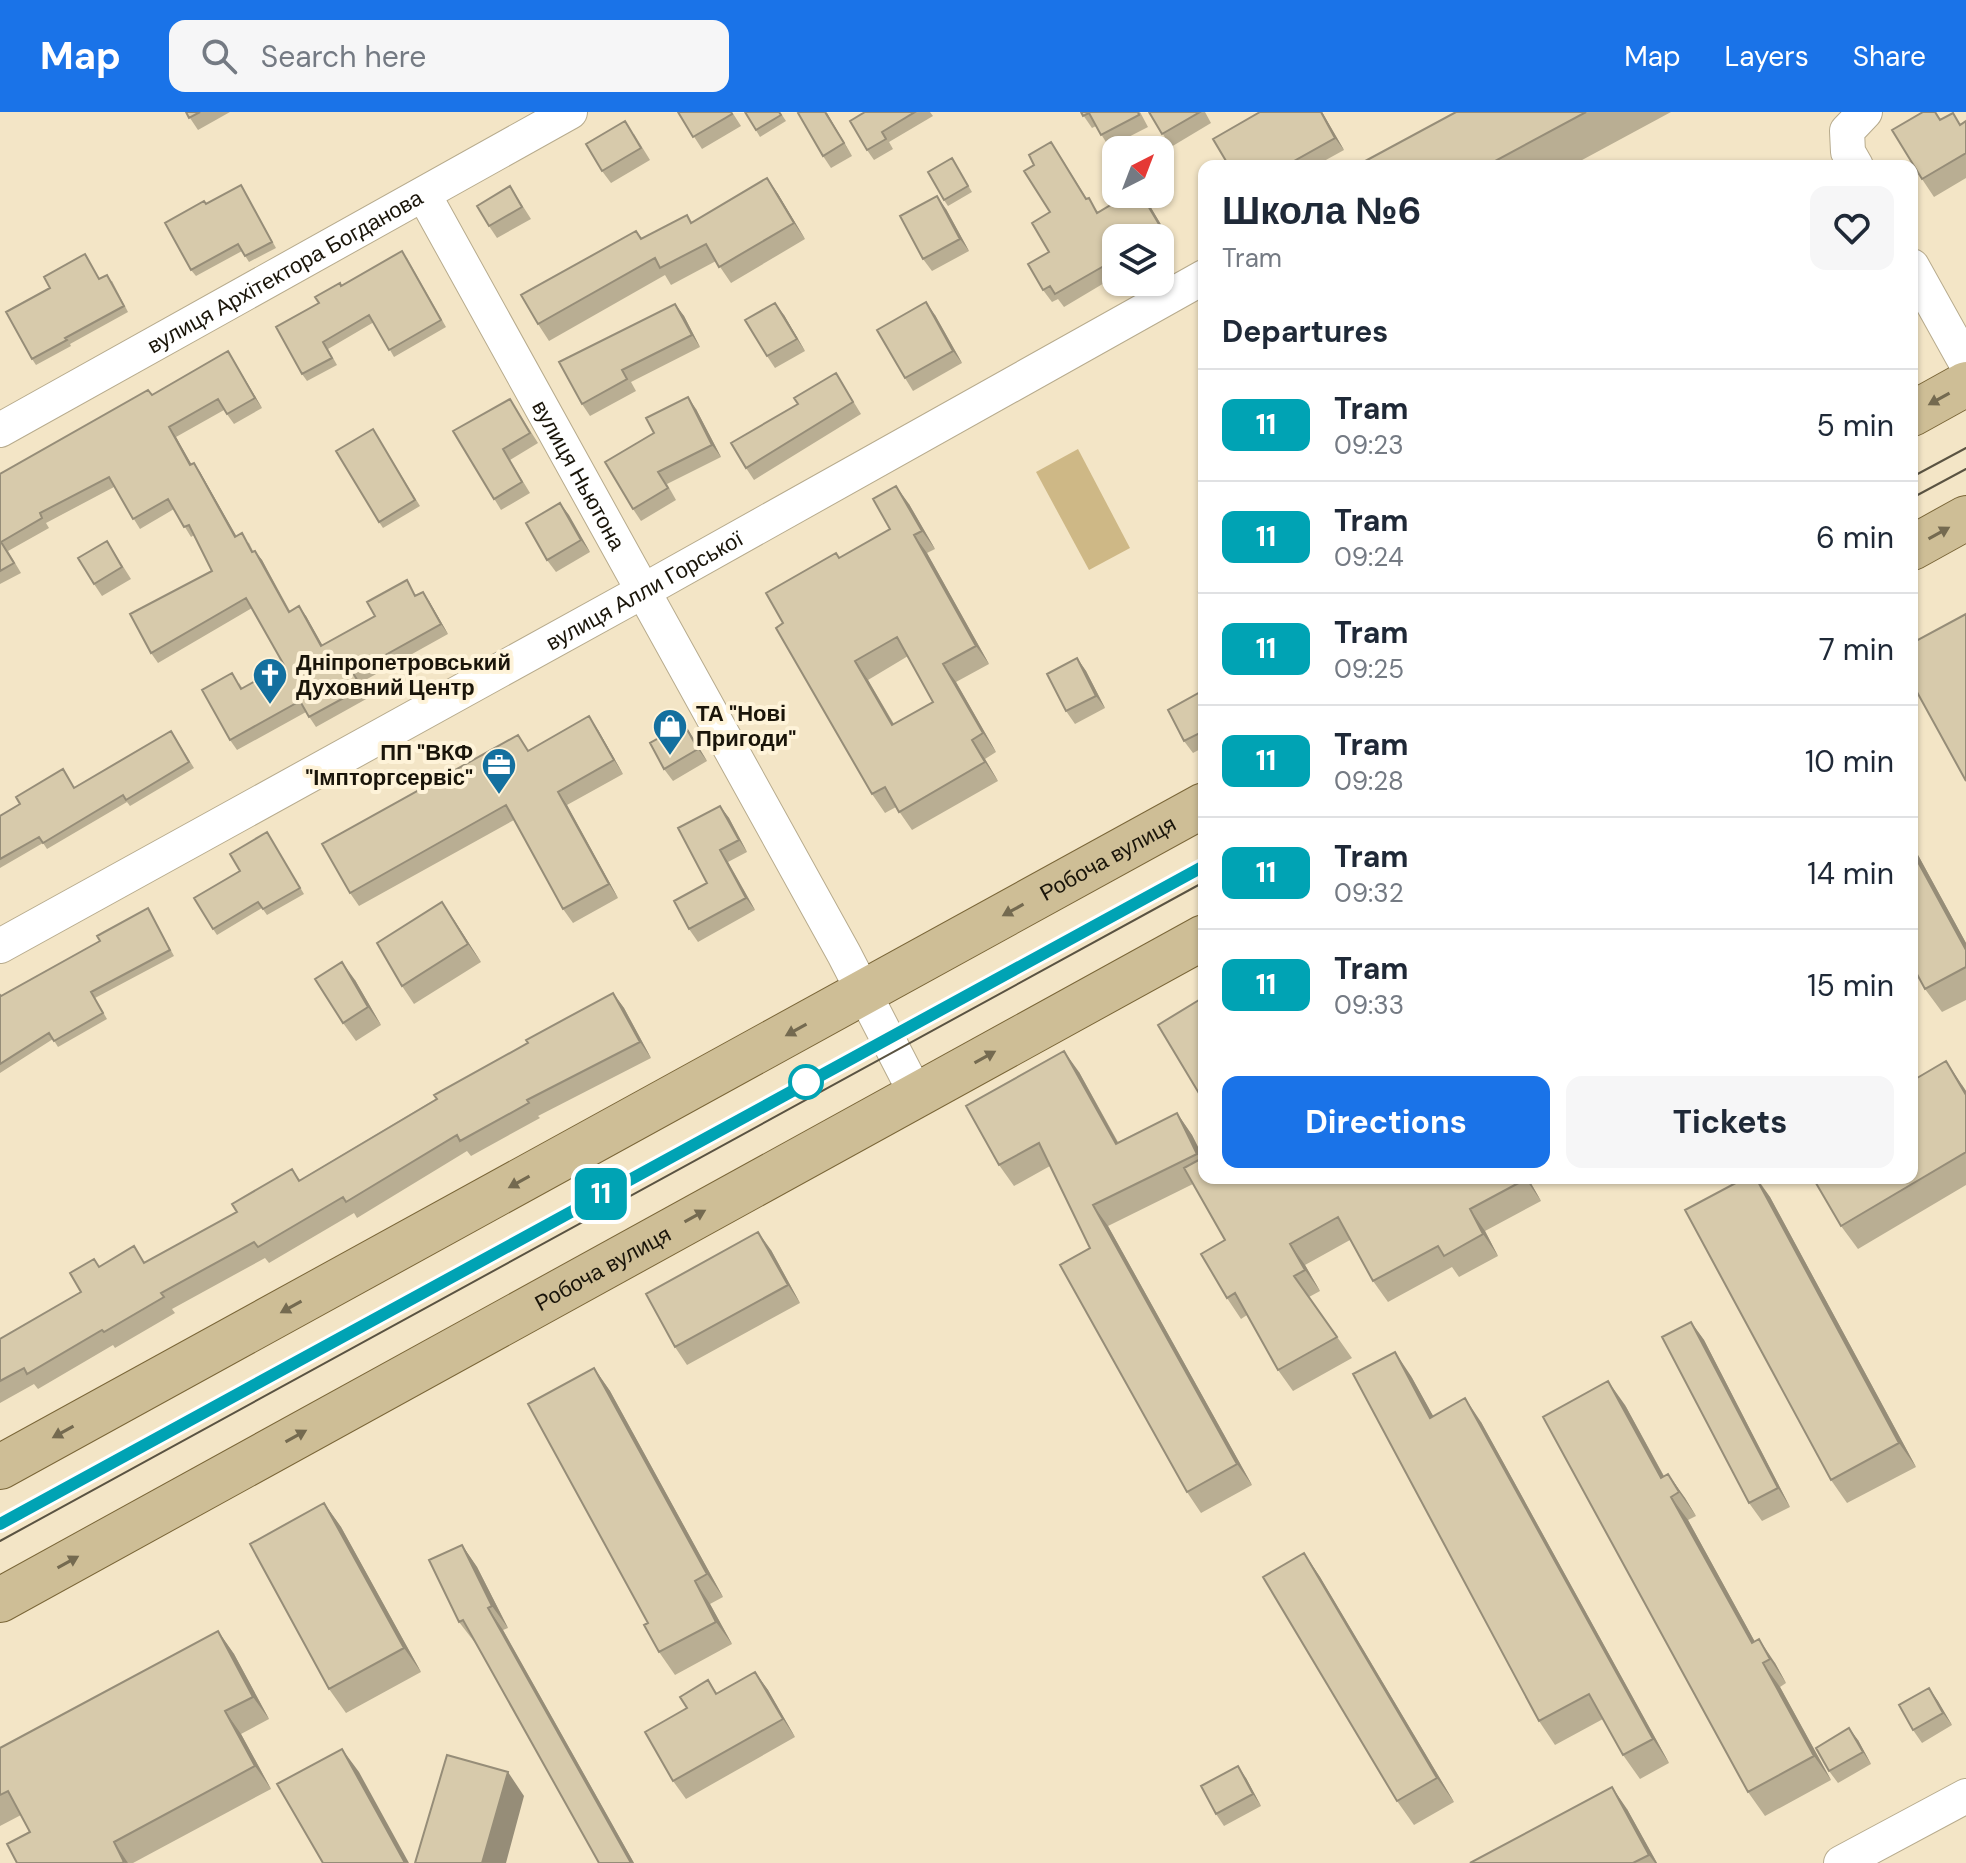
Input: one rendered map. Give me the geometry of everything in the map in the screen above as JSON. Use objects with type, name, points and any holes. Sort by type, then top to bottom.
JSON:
[{"type":"main road","points":[[1918,411],[1966,384]]},
{"type":"main road","points":[[1918,545],[1966,518]]},
{"type":"main road","name":"Робоча вулиця","points":[[0,1467],[1198,808]]},
{"type":"main road","name":"Робоча вулиця","points":[[0,1600],[1198,940]]},
{"type":"street","name":"вулиця Архітектора Богданова","points":[[0,430],[570,112]]},
{"type":"street","points":[[1853,160],[1848,152],[1847,131],[1865,112]]},
{"type":"street","name":"вулиця Ньютона","points":[[424,195],[864,992],[916,1094]]},
{"type":"street","points":[[1918,277],[1966,363]]},
{"type":"street","name":"вулиця Алли Горської","points":[[0,946],[1198,280]]},
{"type":"street","points":[[1841,1863],[1966,1796]]},
{"type":"shaded area","points":[[1078,449],[1130,548],[1089,570],[1036,472]]},
{"type":"building","points":[[186,112],[200,112],[189,118]]},
{"type":"building","points":[[678,112],[731,112],[732,114],[693,137]]},
{"type":"building","points":[[745,112],[779,112],[781,115],[756,130]]},
{"type":"building","points":[[800,112],[825,112],[844,143],[823,156]]},
{"type":"building","points":[[865,112],[915,112],[882,132],[886,139],[867,150],[850,121]]},
{"type":"building","points":[[1081,112],[1138,112],[1139,115],[1101,135],[1089,113],[1083,116]]},
{"type":"building","points":[[1149,112],[1200,112],[1162,134]]},
{"type":"building","points":[[1260,112],[1321,112],[1335,138],[1296,160],[1225,160],[1213,139]]},
{"type":"building","points":[[1456,112],[1586,112],[1497,160],[1367,160]]},
{"type":"building","points":[[1923,112],[1935,112],[1940,120],[1953,113],[1960,125],[1966,121],[1966,153],[1922,179],[1918,172],[1918,160],[1910,160],[1892,130]]},
{"type":"building","points":[[625,121],[641,148],[602,171],[586,144]]},
{"type":"building","points":[[1051,142],[1097,213],[1105,208],[1149,208],[1159,224],[1102,224],[1102,267],[1055,294],[1050,286],[1043,290],[1028,264],[1049,252],[1032,223],[1050,212],[1024,171],[1034,165],[1029,155]]},
{"type":"building","points":[[952,158],[968,186],[944,200],[928,172]]},
{"type":"building","points":[[767,178],[794,223],[719,267],[706,244],[660,268],[655,258],[538,324],[521,295],[636,231],[641,239],[687,215],[691,223]]},
{"type":"building","points":[[241,185],[272,242],[245,256],[238,244],[191,270],[165,223]]},
{"type":"building","points":[[510,186],[522,207],[489,226],[477,206]]},
{"type":"building","points":[[937,196],[960,239],[923,259],[900,216]]},
{"type":"building","points":[[402,251],[441,320],[389,350],[369,315],[323,342],[332,358],[302,374],[276,327],[319,303],[315,297],[340,283],[341,286]]},
{"type":"building","points":[[85,254],[99,279],[107,275],[124,306],[32,359],[6,312],[50,288],[44,277]]},
{"type":"building","points":[[926,302],[953,351],[905,378],[877,330]]},
{"type":"building","points":[[775,303],[797,339],[767,356],[745,320]]},
{"type":"building","points":[[675,304],[692,335],[622,370],[627,379],[582,404],[559,362]]},
{"type":"building","points":[[228,351],[255,398],[227,414],[218,399],[169,427],[190,465],[194,463],[235,537],[242,533],[252,552],[255,551],[289,612],[299,606],[321,646],[375,616],[367,602],[407,580],[415,596],[423,592],[441,624],[353,673],[362,688],[309,717],[300,701],[230,740],[202,690],[232,673],[241,689],[284,665],[246,598],[151,653],[130,614],[212,571],[189,525],[184,527],[168,499],[133,519],[109,477],[40,513],[42,518],[1,542],[14,563],[0,571],[0,474],[148,390],[152,395]]},
{"type":"building","points":[[836,373],[853,402],[746,468],[731,443],[798,404],[794,398]]},
{"type":"building","points":[[688,397],[712,445],[658,472],[668,488],[633,509],[605,462],[654,433],[646,418]]},
{"type":"building","points":[[510,399],[530,433],[503,449],[522,482],[494,499],[453,431]]},
{"type":"building","points":[[373,429],[415,500],[379,522],[336,451]]},
{"type":"building","points":[[896,486],[922,531],[914,535],[976,646],[943,664],[983,733],[972,740],[985,762],[899,812],[885,787],[872,794],[776,628],[783,623],[766,593],[836,553],[839,558],[890,529],[873,499]],"holes":[[[897,637],[933,702],[892,725],[855,661]]]},
{"type":"building","points":[[560,503],[581,540],[547,560],[526,523]]},
{"type":"building","points":[[107,541],[122,567],[94,584],[78,558]]},
{"type":"building","points":[[1966,614],[1966,781],[1918,694],[1918,640]]},
{"type":"building","points":[[1077,658],[1096,696],[1066,711],[1047,674]]},
{"type":"building","points":[[1198,693],[1198,734],[1184,741],[1168,710]]},
{"type":"building","points":[[589,716],[614,760],[558,792],[609,884],[563,909],[506,805],[350,893],[322,844],[518,735],[528,751]]},
{"type":"building","points":[[684,724],[698,749],[664,769],[650,743]]},
{"type":"building","points":[[171,731],[189,762],[126,800],[123,795],[43,843],[39,837],[0,859],[0,816],[20,804],[16,797],[63,769],[74,788]]},
{"type":"building","points":[[720,806],[739,840],[720,850],[746,898],[689,929],[674,901],[707,883],[678,828]]},
{"type":"building","points":[[267,832],[300,888],[263,909],[258,902],[213,929],[194,898],[240,871],[230,854]]},
{"type":"building","points":[[1918,862],[1966,950],[1966,967],[1925,989],[1918,976]]},
{"type":"building","points":[[442,902],[468,944],[402,986],[377,943]]},
{"type":"building","points":[[148,908],[170,950],[91,992],[103,1013],[54,1041],[49,1033],[0,1064],[0,995],[100,941],[97,936]]},
{"type":"building","points":[[342,962],[368,1007],[343,1023],[315,979]]},
{"type":"building","points":[[613,993],[640,1042],[527,1100],[529,1103],[460,1141],[457,1135],[346,1202],[343,1197],[258,1247],[254,1242],[161,1293],[164,1297],[27,1374],[24,1368],[0,1381],[0,1339],[81,1292],[70,1273],[94,1259],[99,1267],[134,1246],[144,1263],[237,1212],[232,1204],[292,1169],[299,1181],[437,1099],[434,1095]]},
{"type":"building","points":[[1198,1001],[1198,1092],[1158,1025]]},
{"type":"building","points":[[1064,1051],[1116,1144],[1177,1113],[1197,1154],[1093,1205],[1237,1464],[1187,1492],[1060,1265],[1090,1248],[1039,1143],[999,1165],[966,1106]]},
{"type":"building","points":[[1946,1061],[1966,1095],[1966,1152],[1918,1180],[1918,1077]]},
{"type":"building","points":[[1198,1160],[1198,1184],[1517,1184],[1470,1209],[1483,1234],[1444,1256],[1438,1246],[1373,1281],[1338,1217],[1290,1244],[1305,1270],[1294,1276],[1337,1337],[1278,1370],[1235,1293],[1227,1298],[1201,1254],[1225,1240],[1184,1168]]},
{"type":"building","points":[[1734,1184],[1759,1184],[1899,1443],[1831,1480],[1685,1210]]},
{"type":"building","points":[[1816,1184],[1912,1184],[1841,1226]]},
{"type":"building","points":[[758,1232],[788,1285],[675,1347],[646,1294]]},
{"type":"building","points":[[1691,1322],[1778,1488],[1749,1503],[1662,1337]]},
{"type":"building","points":[[1395,1352],[1430,1418],[1465,1398],[1653,1739],[1623,1755],[1589,1694],[1539,1721],[1353,1374]]},
{"type":"building","points":[[594,1368],[707,1574],[695,1581],[716,1622],[659,1652],[644,1625],[648,1623],[528,1404]]},
{"type":"building","points":[[1608,1381],[1661,1478],[1668,1474],[1679,1492],[1671,1497],[1752,1643],[1759,1639],[1770,1659],[1763,1663],[1814,1756],[1748,1792],[1543,1417]]},
{"type":"building","points":[[324,1503],[404,1648],[329,1689],[250,1544]]},
{"type":"building","points":[[462,1545],[492,1606],[488,1608],[631,1863],[599,1863],[463,1620],[459,1622],[429,1560]]},
{"type":"building","points":[[1304,1553],[1437,1778],[1397,1801],[1263,1577]]},
{"type":"building","points":[[218,1631],[253,1697],[225,1711],[255,1766],[114,1842],[122,1863],[17,1863],[7,1844],[30,1832],[8,1791],[0,1795],[0,1748]]},
{"type":"building","points":[[755,1672],[783,1719],[673,1781],[645,1732],[687,1708],[680,1697],[708,1680],[716,1694]]},
{"type":"building","points":[[1929,1688],[1943,1713],[1913,1730],[1899,1705]]},
{"type":"building","points":[[1849,1728],[1863,1752],[1829,1771],[1816,1748]]},
{"type":"building","points":[[342,1749],[405,1863],[323,1863],[277,1784]]},
{"type":"building","points":[[447,1755],[508,1772],[482,1863],[415,1863]]},
{"type":"building","points":[[1238,1766],[1253,1794],[1216,1814],[1201,1786]]},
{"type":"building","points":[[1612,1787],[1649,1855],[1633,1863],[1470,1863]]},
{"type":"tram line","points":[[1918,474],[1966,448]]},
{"type":"tram line","points":[[1918,495],[1966,469]]},
{"type":"tram line","points":[[0,1524],[886,1037],[1198,869]]},
{"type":"tram line","name":"11","points":[[0,1524],[886,1037],[1198,869]]},
{"type":"tram line","points":[[0,1541],[1198,885]]},
{"type":"place","name":"Дніпропетровський Духовний Центр","points":[[270,706]]},
{"type":"place","name":"ТА \"Нові Пригоди\"","points":[[670,757]]},
{"type":"place","name":"ПП \"ВКФ \"Імпторгсервіс\"","points":[[499,796]]}]
